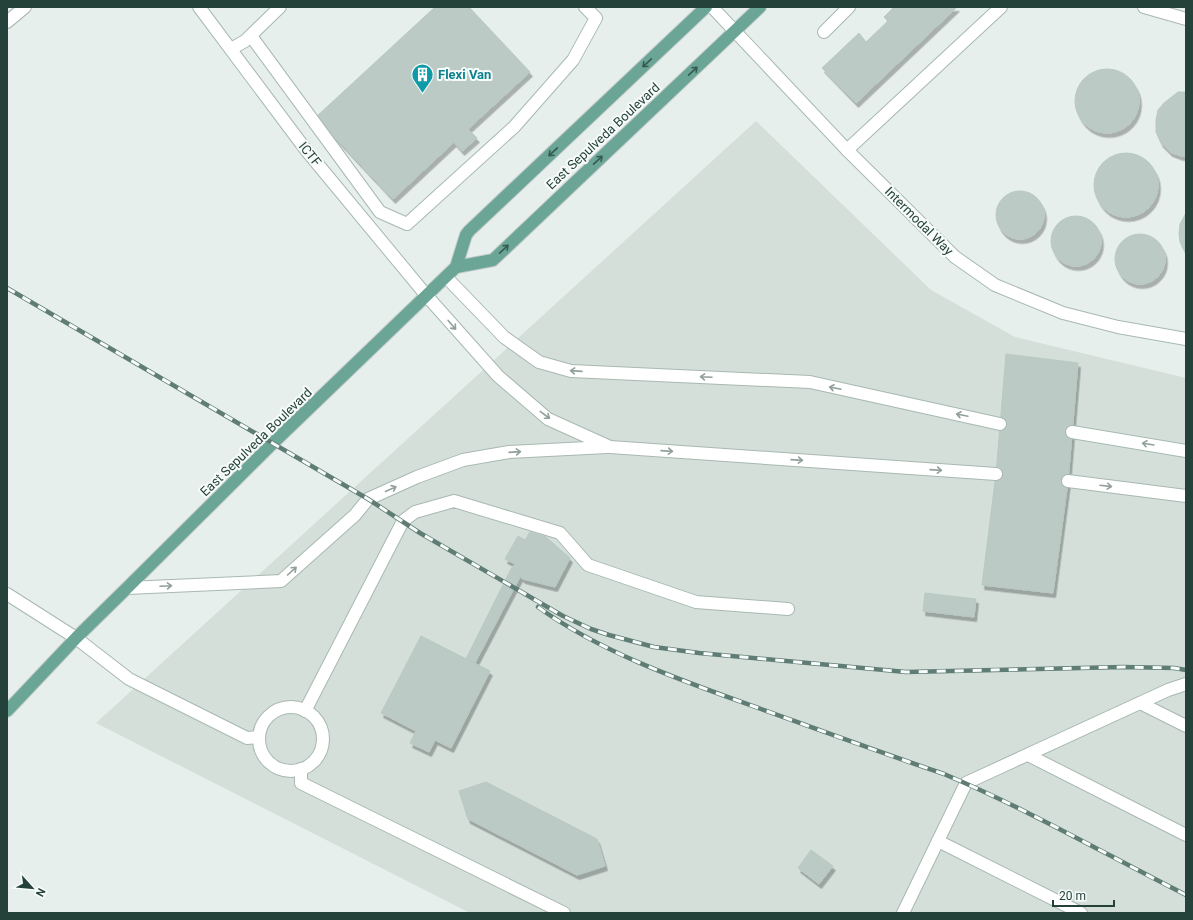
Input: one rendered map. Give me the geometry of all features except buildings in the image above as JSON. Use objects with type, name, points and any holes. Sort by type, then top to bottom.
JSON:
[{"type":"main road","name":"East Sepulveda Boulevard","points":[[7,711],[76,638],[273,443],[456,267],[466,235],[706,7]]},
{"type":"main road","name":"East Sepulveda Boulevard","points":[[456,267],[493,260],[760,7]]},
{"type":"street","points":[[7,22],[25,7]]},
{"type":"street","name":"ICTF","points":[[199,7],[306,150],[426,295],[498,376],[548,419],[610,446]]},
{"type":"street","points":[[231,49],[251,36],[280,7]]},
{"type":"street","points":[[251,36],[380,212],[407,224],[514,127],[573,60],[596,18],[585,7]]},
{"type":"street","name":"Intermodal Way","points":[[712,7],[847,150],[955,257],[995,285],[1063,313],[1118,327],[1186,339]]},
{"type":"street","points":[[824,32],[849,7]]},
{"type":"street","points":[[847,150],[1001,7]]},
{"type":"street","points":[[1144,7],[1186,19]]},
{"type":"street","points":[[446,276],[504,337],[539,362],[571,371],[810,382],[1000,424]]},
{"type":"street","points":[[1072,432],[1186,451]]},
{"type":"street","points":[[127,588],[281,580],[355,515],[368,499],[417,477],[463,460],[509,452],[610,446],[996,474]]},
{"type":"street","points":[[1068,481],[1186,496]]},
{"type":"street","points":[[305,710],[403,521],[415,512],[454,501],[560,533],[588,565],[696,602],[788,609]]},
{"type":"street","points":[[7,594],[76,638],[129,679],[248,738],[259,737]]},
{"type":"street","points":[[903,913],[966,783],[1168,690],[1186,684]]},
{"type":"street","points":[[1140,703],[1186,726]]},
{"type":"street","points":[[284,708],[305,710],[314,717],[320,726],[322,746],[317,756],[310,764],[301,769],[291,771],[280,769],[271,764],[264,757],[260,747],[259,737],[261,727],[267,718],[284,708]]},
{"type":"street","points":[[1028,755],[1186,835]]},
{"type":"street","points":[[301,769],[300,783],[564,913]]},
{"type":"street","points":[[938,841],[1081,913]]},
{"type":"shaded area","points":[[756,121],[931,290],[1015,337],[1186,378],[1186,913],[470,913],[96,723]]},
{"type":"railway","points":[[7,288],[368,499],[420,533],[563,616],[591,629],[609,635],[654,647],[699,653],[906,672],[1123,667],[1174,668],[1186,670]]},
{"type":"railway","points":[[538,607],[563,624],[590,639],[646,666],[733,699],[944,774],[1036,817],[1186,895]]},
{"type":"place","name":"Flexi Van","points":[[423,94]]}]
